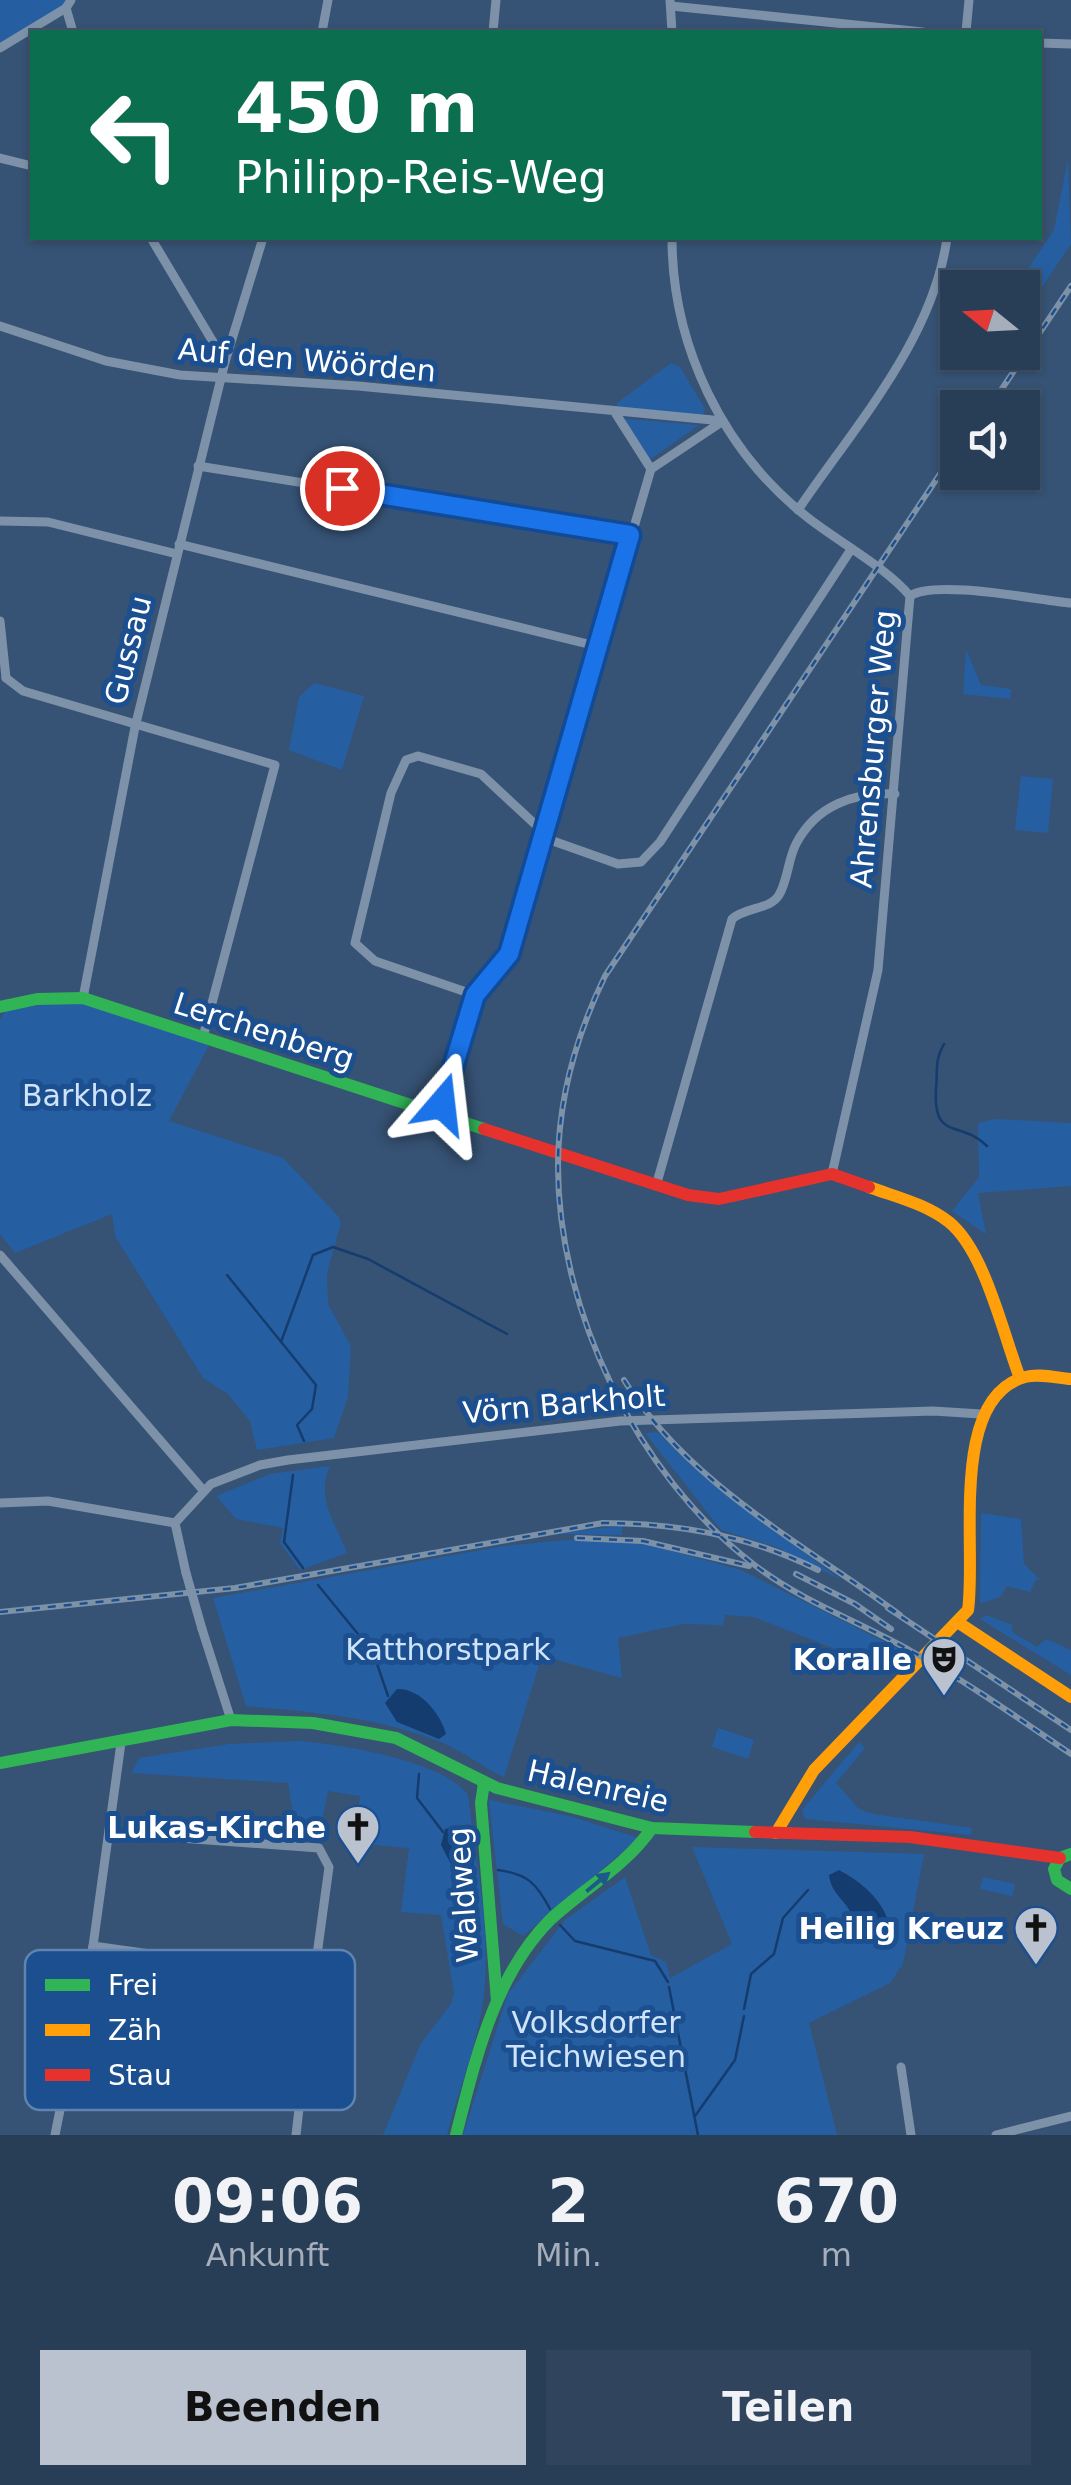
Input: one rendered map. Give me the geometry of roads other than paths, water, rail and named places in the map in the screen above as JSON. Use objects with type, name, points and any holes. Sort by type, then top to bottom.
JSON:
[{"type":"street","points":[[322,30],[328,0]]},
{"type":"street","points":[[493,30],[496,0]]},
{"type":"street","points":[[966,30],[969,0]]},
{"type":"street","points":[[672,30],[670,3],[905,30]]},
{"type":"street","points":[[0,48],[68,4],[72,30]]},
{"type":"street","points":[[1042,43],[1071,44]]},
{"type":"street","points":[[0,158],[30,166]]},
{"type":"street","points":[[152,240],[225,362]]},
{"type":"street","name":"Gussau","points":[[83,998],[135,727],[225,362],[262,240]]},
{"type":"street","name":"Ahrensburger Weg","points":[[672,240],[672,278],[685,347],[723,421],[798,510],[910,596],[878,970],[832,1174]]},
{"type":"street","points":[[798,510],[924,318],[946,240]]},
{"type":"street","name":"Auf den Wöörden","points":[[0,326],[139,369],[723,421]]},
{"type":"street","points":[[616,414],[651,468]]},
{"type":"street","points":[[438,1116],[475,995],[509,954],[651,468],[723,421]]},
{"type":"street","points":[[198,466],[630,535]]},
{"type":"street","points":[[0,521],[48,522],[178,549],[596,646]]},
{"type":"street","points":[[475,995],[375,961],[354,943],[398,772],[406,760],[418,756],[482,774],[544,834],[618,864],[641,862],[660,842],[850,552]]},
{"type":"street","points":[[910,596],[928,589],[1071,602]]},
{"type":"street","points":[[0,620],[3,679],[24,691],[135,727],[275,765],[203,1037]]},
{"type":"street","points":[[656,1186],[732,920],[743,909],[773,903],[780,894],[796,845],[823,812],[870,793],[895,794]]},
{"type":"street","points":[[0,1007],[23,1001],[83,998]]},
{"type":"street","name":"Lerchenberg","points":[[83,998],[656,1186],[719,1199],[832,1174]]},
{"type":"street","points":[[832,1174],[924,1206],[948,1222],[971,1246],[1020,1378]]},
{"type":"street","points":[[0,1255],[203,1490]]},
{"type":"street","points":[[776,1833],[799,1792],[831,1751],[958,1623],[972,1598],[973,1469],[980,1414],[994,1394],[1020,1378],[1071,1379]]},
{"type":"street","name":"Vörn Barkholt","points":[[175,1523],[203,1490],[240,1471],[288,1460],[584,1424],[932,1411],[980,1414]]},
{"type":"street","points":[[0,1504],[48,1501],[175,1523],[186,1573],[231,1720]]},
{"type":"street","points":[[958,1623],[1071,1697]]},
{"type":"street","name":"Halenreie","points":[[0,1763],[121,1744],[231,1720],[313,1722],[381,1734],[425,1750],[484,1783],[652,1828],[910,1837],[1062,1861]]},
{"type":"street","points":[[92,1950],[121,1744]]},
{"type":"street","name":"Waldweg","points":[[484,1783],[481,1803],[498,2003]]},
{"type":"street","points":[[793,1833],[799,1792]]},
{"type":"street","name":"Waldweg","points":[[456,2135],[498,2003],[528,1948],[540,1930],[624,1860],[652,1828]]},
{"type":"street","points":[[111,1833],[319,1848],[328,1867],[317,1950]]},
{"type":"street","points":[[1062,1861],[1057,1880],[1071,1887]]},
{"type":"street","points":[[93,1946],[122,1950]]},
{"type":"street","points":[[901,2067],[911,2135]]},
{"type":"street","points":[[55,2135],[60,2110]]},
{"type":"street","points":[[296,2135],[299,2110]]},
{"type":"street","points":[[996,2135],[1071,2116]]},
{"type":"waterway","points":[[944,1044],[937,1066],[939,1116],[950,1127],[987,1146]]},
{"type":"waterway","points":[[281,1342],[313,1255],[333,1247],[368,1259],[507,1334]]},
{"type":"waterway","name":"Gussau","points":[[227,1275],[316,1385],[312,1409],[297,1425],[304,1441]]},
{"type":"waterway","name":"Gussau","points":[[293,1475],[284,1542],[303,1568]]},
{"type":"waterway","name":"Gussau","points":[[318,1585],[358,1634]]},
{"type":"waterway","name":"Gussau","points":[[371,1646],[388,1696]]},
{"type":"waterway","name":"Gussau","points":[[419,1774],[417,1798],[443,1832]]},
{"type":"waterway","name":"Gussau","points":[[498,1870],[530,1882],[550,1909]]},
{"type":"waterway","points":[[744,2009],[751,1974],[774,1954],[783,1918],[808,1890]]},
{"type":"waterway","name":"Gussau","points":[[560,1925],[575,1941],[655,1961],[668,1982]]},
{"type":"waterway","name":"Gussau","points":[[669,1987],[698,2135]]},
{"type":"waterway","points":[[695,2116],[735,2060],[744,2016]]},
{"type":"railway","points":[[1001,390],[1071,286]]},
{"type":"railway","points":[[940,474],[605,976],[585,1021],[565,1092],[558,1166],[562,1221],[572,1277],[612,1386],[640,1437],[673,1484],[711,1526],[770,1576],[932,1663],[1071,1754]]},
{"type":"railway","points":[[624,1380],[650,1417],[714,1481],[900,1615]]},
{"type":"railway","points":[[0,1612],[235,1588],[603,1523],[713,1534],[767,1548],[818,1570]]},
{"type":"railway","points":[[577,1538],[643,1541],[749,1566]]},
{"type":"railway","points":[[796,1574],[855,1604],[891,1629]]},
{"type":"railway","points":[[888,1608],[1071,1730]]},
{"type":"place","name":"Koralle","points":[[944,1697]]},
{"type":"place","name":"Lukas-Kirche","points":[[358,1865]]},
{"type":"place","name":"Heilig Kreuz","points":[[1036,1966]]},
{"type":"park label","name":"Barkholz","points":[[87,1095]]},
{"type":"park label","name":"Katthorstpark","points":[[448,1649]]},
{"type":"park label","name":"Volksdorfer Teichwiesen","points":[[596,2039]]}]
